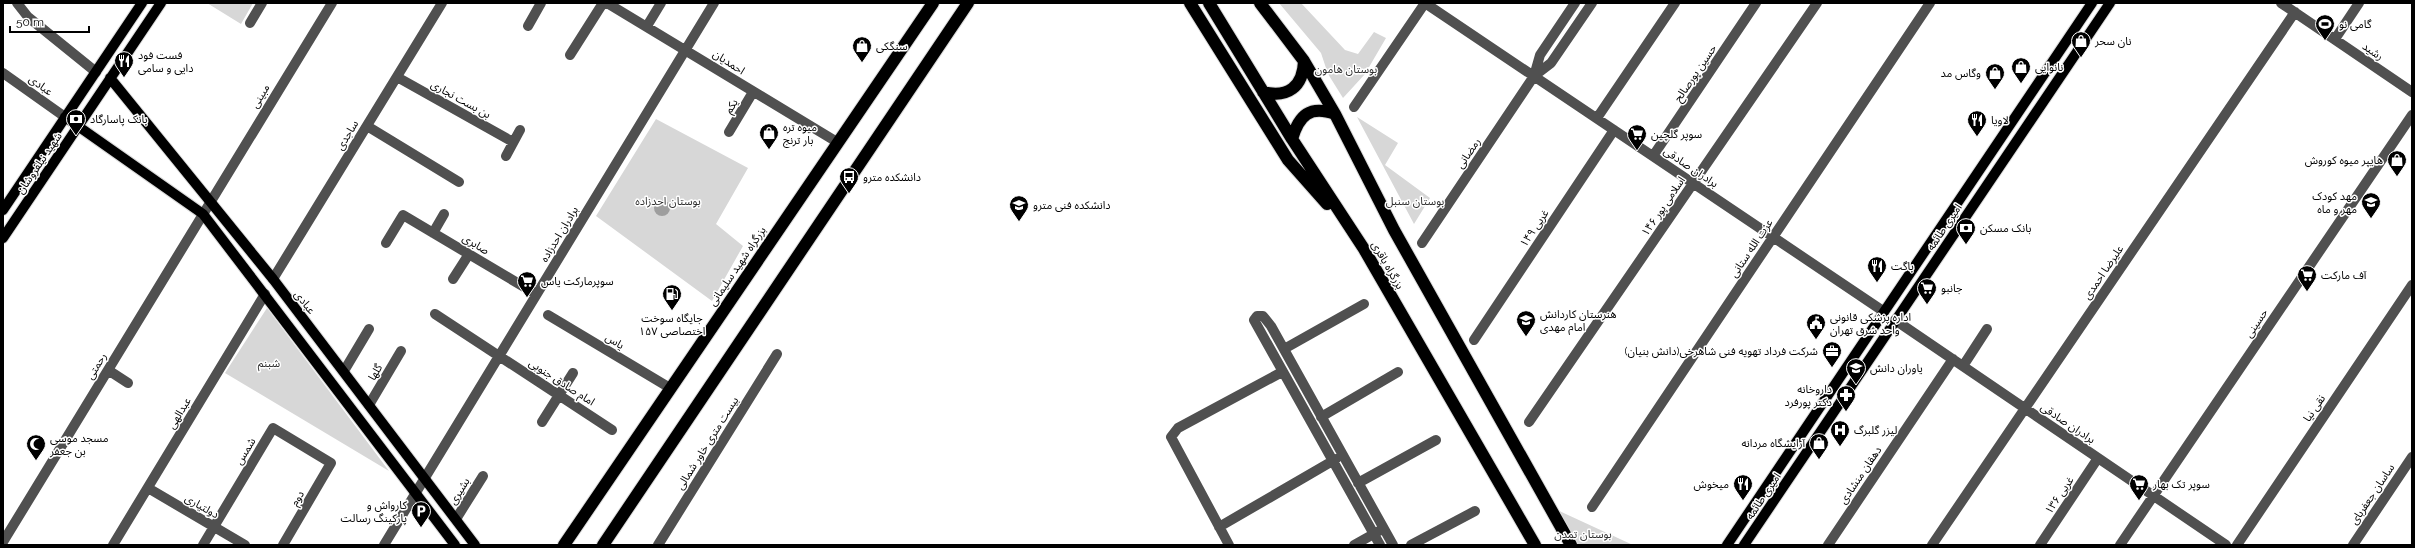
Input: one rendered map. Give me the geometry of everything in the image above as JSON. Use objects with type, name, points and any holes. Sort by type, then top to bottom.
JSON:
[{"type":"highway","name":"بزرگراه شهید سلیمانی","points":[[564,545],[933,3]]},
{"type":"highway","points":[[603,545],[968,3]]},
{"type":"highway","points":[[1190,3],[1288,160],[1352,232]]},
{"type":"highway","name":"بزرگراه باقری","points":[[1208,3],[1292,139],[1352,232],[1536,545]]},
{"type":"highway","name":"بزرگراه باقری","points":[[1260,3],[1304,61],[1335,114],[1394,230],[1571,544]]},
{"type":"highway","points":[[1263,92],[1273,95],[1293,89],[1300,81],[1304,61]]},
{"type":"highway","points":[[1292,139],[1295,127],[1302,118],[1312,111],[1323,110],[1335,114]]},
{"type":"main road","name":"شهید نیلفروشان","points":[[3,210],[142,3]]},
{"type":"main road","name":"شهید نیلفروشان","points":[[3,238],[161,3]]},
{"type":"main road","name":"امیری طائمه","points":[[1727,545],[2092,3]]},
{"type":"main road","name":"امیری طائمه","points":[[1744,545],[2110,3]]},
{"type":"main road","name":"عبادی","points":[[110,78],[273,279],[475,545]]},
{"type":"main road","points":[[65,117],[203,214],[455,545]]},
{"type":"street","points":[[17,3],[28,17],[96,72]]},
{"type":"street","points":[[250,23],[262,3]]},
{"type":"street","name":"مبینی","points":[[210,202],[332,3]]},
{"type":"street","name":"ساجدی","points":[[273,279],[442,3]]},
{"type":"street","points":[[528,26],[541,3]]},
{"type":"street","points":[[570,55],[603,3]]},
{"type":"street","name":"احمدیان","points":[[607,3],[686,49],[753,92],[837,142]]},
{"type":"street","points":[[647,26],[661,3]]},
{"type":"street","name":"برادران احدزاده","points":[[416,493],[714,3]]},
{"type":"street","points":[[1354,107],[1425,3]]},
{"type":"street","name":"برادران صادقی","points":[[1425,3],[1883,312]]},
{"type":"street","name":"رمضانی","points":[[1422,243],[1534,76],[1540,55],[1576,3]]},
{"type":"street","name":"رمضانی","points":[[1534,76],[1551,63],[1592,3]]},
{"type":"street","points":[[1597,118],[1675,3]]},
{"type":"street","name":"حسین پورصالح","points":[[1653,156],[1756,3]]},
{"type":"street","name":"۱۴۶ اسلامی پور","points":[[1529,422],[1817,3]]},
{"type":"street","name":"عزت الله ستانی","points":[[1592,507],[1930,3]]},
{"type":"street","name":"رشید","points":[[2281,3],[2412,92]]},
{"type":"street","points":[[2335,40],[2359,3]]},
{"type":"street","name":"علیرضا احمدی","points":[[1932,545],[2295,12]]},
{"type":"street","name":"عبادی","points":[[3,73],[65,117]]},
{"type":"street","name":"بن بست نجاری","points":[[397,77],[513,142]]},
{"type":"street","name":"یکم","points":[[729,132],[753,92]]},
{"type":"street","name":"حسینی","points":[[2120,545],[2412,115]]},
{"type":"street","points":[[366,126],[459,182]]},
{"type":"street","points":[[506,156],[520,130]]},
{"type":"street","name":"۱۴۹ غربی","points":[[1474,340],[1614,130]]},
{"type":"street","name":"رحمتی","points":[[3,542],[210,202]]},
{"type":"street","points":[[433,232],[444,214]]},
{"type":"street","name":"صابری","points":[[386,243],[403,215],[536,294]]},
{"type":"street","points":[[453,279],[469,254]]},
{"type":"street","name":"نقی نیا","points":[[2237,545],[2412,285]]},
{"type":"street","name":"عبدالهی","points":[[113,545],[265,294]]},
{"type":"street","points":[[1284,349],[1364,304]]},
{"type":"street","name":"امام صادق جنوبی","points":[[434,314],[612,430]]},
{"type":"street","name":"یاس","points":[[548,315],[670,388]]},
{"type":"street","points":[[1380,545],[1254,320],[1257,316],[1263,316],[1284,349],[1358,483],[1385,528],[1393,545]]},
{"type":"street","name":"برادران صادقی","points":[[1895,320],[2226,545]]},
{"type":"street","points":[[344,371],[369,329]]},
{"type":"street","points":[[1963,366],[1987,329]]},
{"type":"street","name":"گلها","points":[[369,405],[401,351]]},
{"type":"street","name":"بیست متری خاور شمالی","points":[[658,545],[777,354]]},
{"type":"street","name":"دهقان منشادی","points":[[1828,545],[1953,359]]},
{"type":"street","points":[[108,370],[128,383]]},
{"type":"street","points":[[1229,545],[1171,437],[1178,428],[1282,372]]},
{"type":"street","points":[[1321,417],[1398,372]]},
{"type":"street","points":[[542,422],[573,373]]},
{"type":"street","name":"شمس","points":[[203,545],[273,428],[331,463]]},
{"type":"street","points":[[1358,483],[1436,440]]},
{"type":"street","points":[[1219,527],[1343,455]]},
{"type":"street","name":"ساسان جعفربای","points":[[2353,545],[2412,457]]},
{"type":"street","name":"۱۳۶ غربی","points":[[2040,545],[2098,458]]},
{"type":"street","name":"دوم","points":[[283,545],[331,463]]},
{"type":"street","name":"بشیری","points":[[456,519],[483,476]]},
{"type":"street","name":"دولتیاری","points":[[148,488],[245,545]]},
{"type":"street","points":[[384,545],[416,493]]},
{"type":"street","points":[[1411,545],[1475,511]]},
{"type":"street","points":[[1354,545],[1385,528]]},
{"type":"green space","points":[[207,3],[253,3],[241,24]]},
{"type":"green space","name":"بوستان هامون","points":[[1279,3],[1301,3],[1345,50],[1358,54],[1374,32],[1386,38],[1365,74],[1343,98],[1328,74],[1321,53]]},
{"type":"green space","name":"بوستان سنبل","points":[[1357,117],[1398,143],[1385,165],[1430,198],[1414,224]]},
{"type":"green space","name":"بوستان احدزاده","points":[[656,119],[748,168],[716,224],[743,246],[712,301],[596,216]]},
{"type":"green space","name":"شبنم","points":[[267,308],[389,471],[225,373]]},
{"type":"green space","name":"بوستان تمدن","points":[[1555,509],[1633,545],[1577,545]]},
{"type":"shaded area","points":[[659,200],[665,200],[670,205],[668,214],[665,216],[659,216],[654,211],[654,205]]},
{"type":"place","name":"گامی نو","points":[[2325,41]]},
{"type":"place","name":"نان سحر","points":[[2081,58]]},
{"type":"place","name":"سنگکی","points":[[862,63]]},
{"type":"place","name":"فست فود دایی و سامی","points":[[124,78]]},
{"type":"place","name":"نانوایی","points":[[2021,84]]},
{"type":"place","name":"وگاس مد","points":[[1995,90]]},
{"type":"place","name":"بانک پاسارگاد","points":[[76,136]]},
{"type":"place","name":"لاویا","points":[[1977,137]]},
{"type":"place","name":"میوه تره بار ترنج","points":[[769,150]]},
{"type":"place","name":"سوپر گلچین","points":[[1637,151]]},
{"type":"place","name":"هایپر میوه کوروش","points":[[2397,177]]},
{"type":"place","name":"دانشکده مترو","points":[[849,194]]},
{"type":"place","name":"مهد کودک مهر و ماه","points":[[2371,219]]},
{"type":"place","name":"دانشکده فنی مترو","points":[[1019,222]]},
{"type":"place","name":"بانک مسکن","points":[[1966,245]]},
{"type":"place","name":"باگت","points":[[1877,283]]},
{"type":"place","name":"آف مارکت","points":[[2307,292]]},
{"type":"place","name":"سوپرمارکت یاس","points":[[527,298]]},
{"type":"place","name":"جانبو","points":[[1927,305]]},
{"type":"place","name":"جایگاه سوخت اختصاصی ۱۵۷","points":[[672,311]]},
{"type":"place","name":"هنرستان کاردانش امام مهدی","points":[[1526,337]]},
{"type":"place","name":"اداره پزشكی قانونی واحد شرق تهران","points":[[1816,340]]},
{"type":"place","name":"شرکت فرداد تهویه فنی شاهرخی(دانش بنیان)","points":[[1832,368]]},
{"type":"place","name":"یاوران دانش","points":[[1856,385]]},
{"type":"place","name":"داروخانه دکتر پورفرد","points":[[1846,412]]},
{"type":"place","name":"لیزر گلبرگ","points":[[1840,447]]},
{"type":"place","name":"آرایشگاه مردانه","points":[[1819,460]]},
{"type":"place","name":"مسجد موسی بن جعفر","points":[[36,461]]},
{"type":"place","name":"میخوش","points":[[1743,501]]},
{"type":"place","name":"سوپر تک بهار","points":[[2139,501]]},
{"type":"place","name":"کارواش و پارکینگ رسالت","points":[[421,528]]}]
